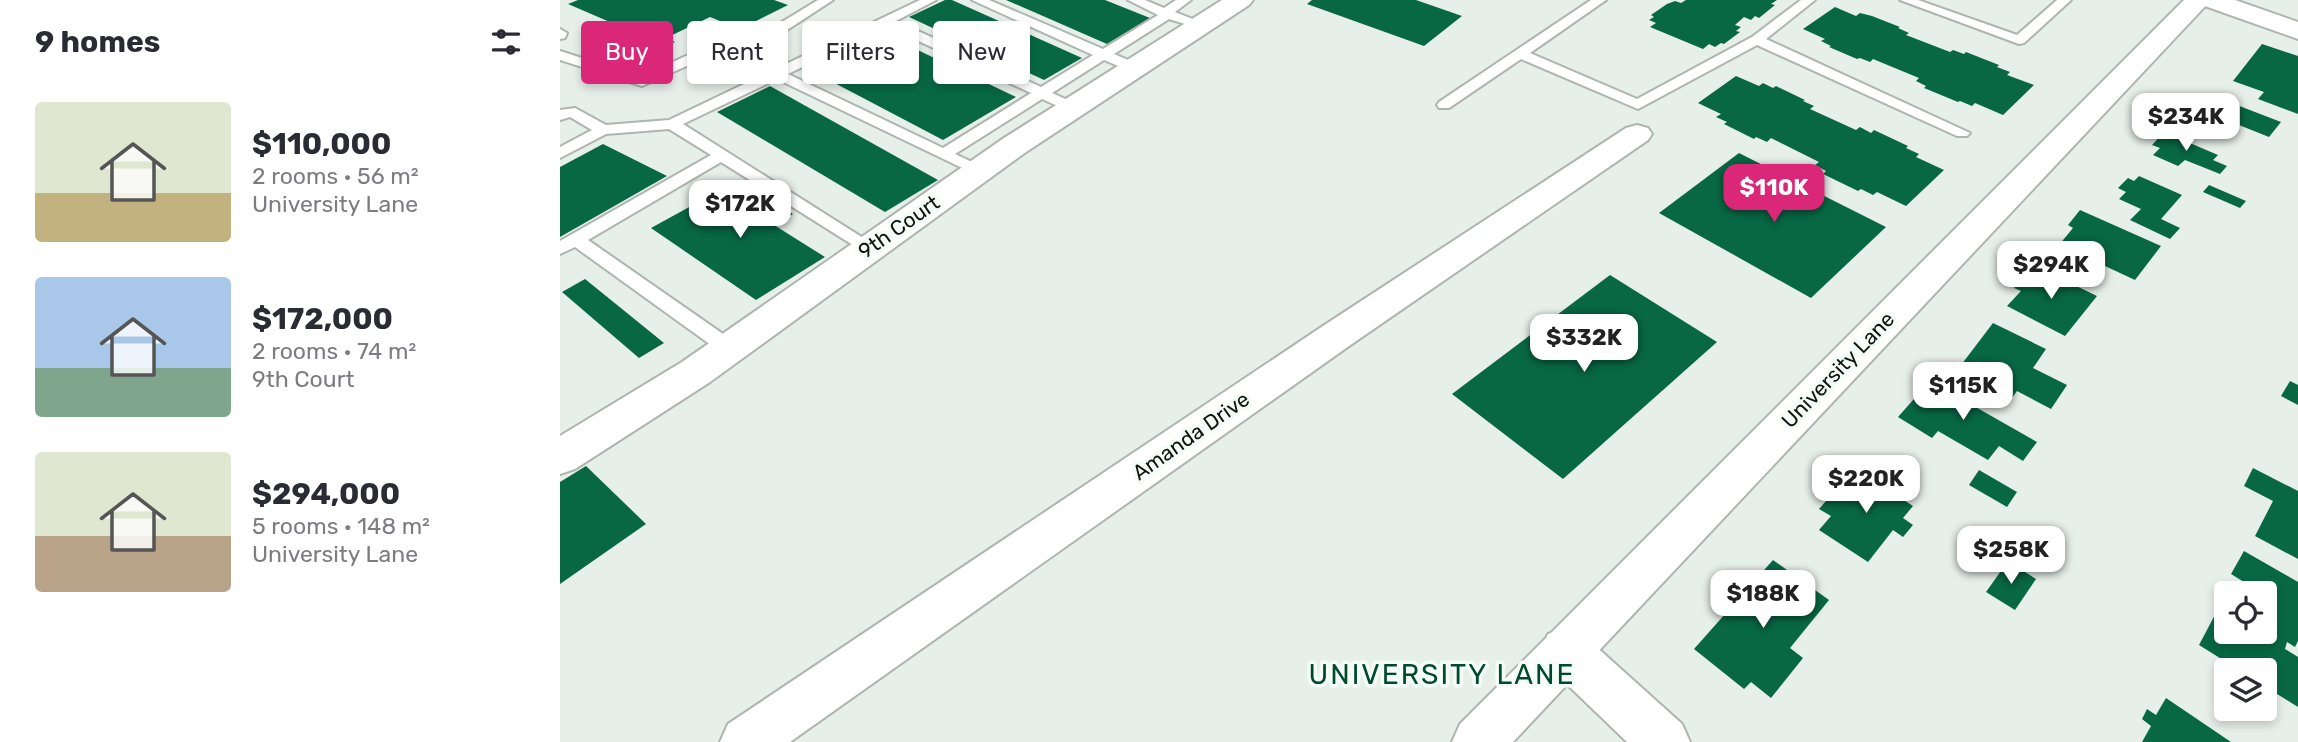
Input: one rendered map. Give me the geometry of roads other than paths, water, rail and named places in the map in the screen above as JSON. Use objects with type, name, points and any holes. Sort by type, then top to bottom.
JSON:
[{"type":"street","name":"9th Court","points":[[560,457],[729,348],[979,171],[1135,68],[1193,13],[1240,0]]},
{"type":"street","name":"University Lane","points":[[1478,742],[2198,0]]},
{"type":"street","points":[[2211,0],[2298,31]]},
{"type":"street","name":"Amanda Drive","points":[[746,742],[1336,336],[1637,134]]},
{"type":"street","points":[[1565,650],[1664,742]]},
{"type":"lane","points":[[560,55],[642,82],[695,57],[759,42],[827,0]]},
{"type":"lane","points":[[886,21],[930,0]]},
{"type":"lane","points":[[978,0],[1135,68]]},
{"type":"lane","points":[[1134,0],[1166,14],[1193,13]]},
{"type":"lane","points":[[1444,106],[1600,0]]},
{"type":"lane","points":[[1520,54],[1638,106],[1757,40],[1809,0]]},
{"type":"lane","points":[[1906,0],[2019,40],[2065,0]]},
{"type":"lane","points":[[944,154],[1166,14],[1193,13]]},
{"type":"lane","points":[[919,37],[1074,107]]},
{"type":"lane","points":[[1757,40],[1962,133]]},
{"type":"lane","points":[[788,79],[979,171]]},
{"type":"lane","points":[[560,153],[603,130],[672,124],[756,84]]},
{"type":"lane","points":[[560,116],[570,111],[603,130]]},
{"type":"lane","points":[[672,124],[870,248]]},
{"type":"lane","points":[[722,156],[567,244],[729,348]]},
{"type":"district","name":"UNIVERSITY LANE","points":[[1442,674]]}]
